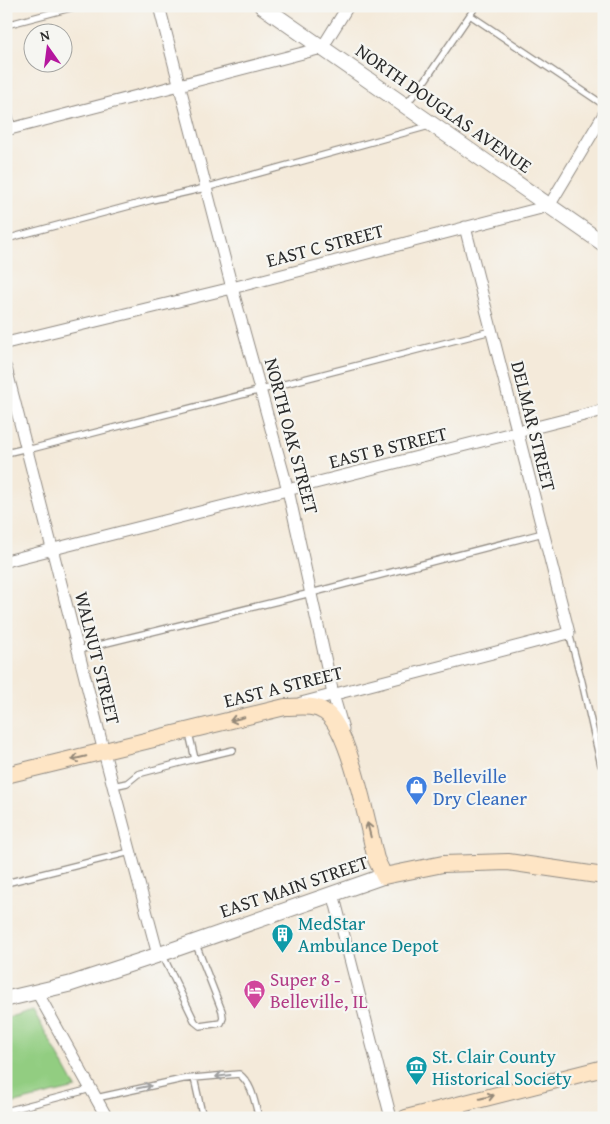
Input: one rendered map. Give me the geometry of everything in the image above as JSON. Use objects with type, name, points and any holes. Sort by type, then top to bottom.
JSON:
[{"type":"main road","points":[[284,707],[309,706],[324,711],[332,718],[347,746]]},
{"type":"main road","name":"EAST A STREET","points":[[6,775],[284,707]]},
{"type":"main road","name":"NORTH OAK STREET","points":[[347,746],[376,859],[384,876]]},
{"type":"main road","name":"EAST MAIN STREET","points":[[384,876],[443,864],[508,862],[604,876]]},
{"type":"main road","points":[[406,1118],[604,1068]]},
{"type":"street","name":"NORTH OAK STREET","points":[[159,6],[232,288],[288,490],[333,694],[347,746]]},
{"type":"street","name":"NORTH DOUGLAS AVENUE","points":[[262,6],[604,244]]},
{"type":"street","points":[[9,129],[322,48],[348,6]]},
{"type":"street","points":[[549,206],[604,114]]},
{"type":"street","name":"EAST C STREET","points":[[6,343],[232,288],[549,206]]},
{"type":"street","name":"DELMAR STREET","points":[[465,227],[569,633]]},
{"type":"street","name":"WALNUT STREET","points":[[6,368],[130,852],[160,955]]},
{"type":"street","name":"EAST B STREET","points":[[6,561],[604,410]]},
{"type":"street","name":"EAST A STREET","points":[[284,707],[569,633]]},
{"type":"street","name":"EAST MAIN STREET","points":[[6,999],[70,984],[160,955],[384,876]]},
{"type":"street","points":[[333,894],[391,1118]]},
{"type":"street","points":[[37,992],[107,1118]]},
{"type":"lane","points":[[6,25],[78,6]]},
{"type":"lane","points":[[405,106],[476,6]]},
{"type":"lane","points":[[470,15],[604,106]]},
{"type":"lane","points":[[6,104],[9,129]]},
{"type":"lane","points":[[6,239],[152,200],[206,188],[433,125]]},
{"type":"lane","points":[[6,453],[491,331]]},
{"type":"lane","points":[[78,650],[543,533]]},
{"type":"lane","points":[[569,633],[601,765],[604,765]]},
{"type":"lane","points":[[188,731],[195,759]]},
{"type":"lane","points":[[113,786],[127,783],[138,774],[233,750]]},
{"type":"lane","points":[[6,883],[130,852]]},
{"type":"lane","points":[[160,955],[194,1022],[200,1026],[221,1023],[223,1018],[222,1011],[195,942]]},
{"type":"lane","points":[[6,1111],[183,1079],[239,1074],[247,1081],[251,1088],[259,1118]]},
{"type":"lane","points":[[194,1078],[203,1118]]},
{"type":"green space","points":[[33,1010],[76,1088],[6,1105],[6,1018]]},
{"type":"place","name":"Belleville Dry Cleaner","points":[[417,806]]},
{"type":"place","name":"MedStar Ambulance Depot","points":[[282,953]]},
{"type":"place","name":"Super 8 - Belleville, IL","points":[[254,1009]]},
{"type":"place","name":"St. Clair County Historical Society","points":[[416,1086]]}]
